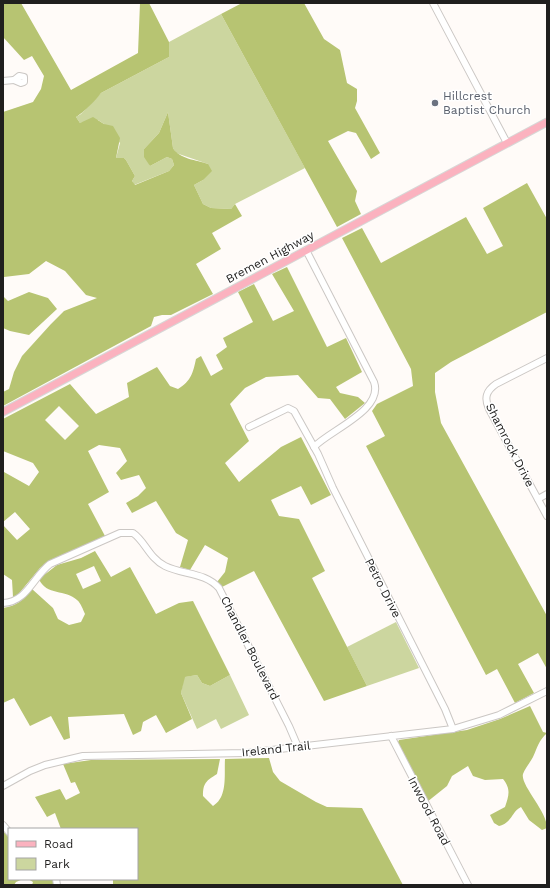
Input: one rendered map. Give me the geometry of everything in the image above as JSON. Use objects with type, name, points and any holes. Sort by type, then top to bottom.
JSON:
[{"type":"main road","name":"Bremen Highway","points":[[3,412],[547,122]]},
{"type":"street","points":[[433,3],[507,143]]},
{"type":"street","points":[[3,81],[14,80]]},
{"type":"street","points":[[306,250],[374,382],[376,392],[373,399],[363,411],[314,447]]},
{"type":"street","name":"Shamrock Drive","points":[[547,358],[496,384],[487,394],[486,400],[489,409],[547,516]]},
{"type":"street","name":"Petro Drive","points":[[249,427],[290,409],[294,411],[314,447],[453,729]]},
{"type":"street","points":[[538,499],[547,494]]},
{"type":"street","name":"Chandler Boulevard","points":[[3,603],[20,598],[42,571],[56,562],[120,532],[132,533],[152,557],[163,565],[205,578],[219,588],[289,726],[298,747]]},
{"type":"street","name":"Ireland Trail","points":[[3,786],[30,771],[45,765],[83,756],[236,754],[453,729],[499,715],[547,691]]},
{"type":"street","name":"Inwood Road","points":[[391,736],[468,885]]},
{"type":"green space","points":[[3,3],[21,3],[71,90],[138,53],[140,3],[149,3],[169,42],[169,57],[101,93],[90,106],[76,117],[80,123],[93,117],[104,124],[113,126],[120,138],[116,158],[124,158],[126,160],[135,176],[132,181],[135,185],[169,171],[174,165],[172,159],[167,157],[150,166],[144,157],[144,149],[159,133],[168,112],[173,148],[179,155],[208,164],[212,171],[203,180],[194,185],[203,204],[211,208],[231,209],[235,204],[242,216],[212,233],[221,249],[196,264],[213,294],[171,315],[154,317],[151,326],[3,406],[3,392],[9,389],[14,372],[22,356],[64,311],[97,298],[86,295],[65,271],[46,261],[29,274],[4,277],[3,279],[3,112],[33,102],[41,89],[44,76],[32,56],[24,60],[3,37]]},
{"type":"green space","points":[[242,3],[304,3],[324,39],[340,50],[347,83],[357,89],[357,101],[355,108],[380,153],[371,159],[356,133],[348,131],[328,141],[357,191],[355,201],[361,214],[337,227],[221,14]]},
{"type":"green space","points":[[221,14],[305,168],[235,204],[231,209],[211,208],[203,204],[194,185],[203,180],[208,164],[176,153],[173,148],[168,112],[159,133],[144,149],[150,166],[167,157],[172,159],[174,165],[169,171],[134,185],[132,181],[135,176],[126,160],[124,158],[116,158],[120,143],[104,124],[98,120],[80,123],[76,117],[81,114],[101,93],[169,57],[169,42]]},
{"type":"green space","points":[[527,183],[547,219],[547,312],[451,362],[435,373],[435,392],[441,423],[547,616],[547,669],[538,653],[518,664],[534,693],[515,703],[497,669],[486,675],[366,446],[385,436],[372,411],[377,404],[413,386],[411,369],[342,238],[362,228],[381,263],[466,217],[487,254],[503,246],[483,208]]},
{"type":"green space","points":[[287,267],[327,347],[346,338],[362,372],[336,387],[340,393],[358,397],[365,403],[345,419],[330,399],[318,398],[298,375],[266,377],[245,388],[230,404],[249,441],[225,463],[239,482],[281,447],[301,437],[331,495],[311,505],[301,486],[271,500],[279,516],[299,519],[325,571],[312,578],[367,686],[324,701],[254,571],[222,587],[217,582],[225,572],[228,558],[205,545],[190,570],[180,567],[188,540],[176,533],[156,501],[132,513],[126,503],[138,496],[146,488],[139,475],[121,480],[116,473],[127,461],[120,448],[99,445],[88,451],[109,492],[88,504],[105,536],[51,560],[40,568],[16,597],[13,597],[12,580],[3,574],[3,525],[17,540],[30,529],[15,512],[3,522],[3,474],[4,472],[29,486],[39,472],[33,463],[3,451],[3,419],[70,384],[96,414],[129,397],[127,383],[157,367],[170,386],[178,389],[189,380],[196,359],[201,356],[211,376],[223,369],[216,355],[227,347],[223,338],[253,322],[238,292],[254,284],[273,321],[294,311],[272,274]],"holes":[[[59,406],[79,426],[65,440],[45,420]]]},
{"type":"green space","points":[[29,292],[48,298],[57,309],[29,335],[3,328],[3,296],[8,301]]},
{"type":"green space","points":[[95,551],[111,577],[130,567],[156,614],[179,603],[193,601],[230,675],[210,686],[202,683],[197,675],[185,677],[181,693],[192,719],[166,733],[156,715],[143,722],[141,731],[133,735],[124,714],[68,717],[70,738],[64,740],[51,716],[30,726],[14,698],[3,703],[3,608],[12,606],[19,602],[32,589],[53,608],[58,619],[69,625],[81,622],[85,614],[78,601],[67,594],[46,588],[39,579],[57,565],[81,558]],"holes":[[[94,566],[101,581],[83,589],[76,574]]]},
{"type":"green space","points":[[396,622],[419,668],[367,686],[347,647]]},
{"type":"green space","points":[[197,675],[202,683],[210,686],[230,675],[249,715],[221,729],[216,719],[197,729],[181,693],[184,677]]},
{"type":"green space","points":[[530,706],[543,732],[547,733],[540,741],[523,774],[523,779],[525,785],[543,814],[547,828],[542,830],[529,820],[521,807],[504,824],[499,826],[494,823],[490,815],[505,807],[508,796],[507,786],[503,779],[485,780],[473,776],[468,766],[452,776],[447,786],[427,802],[397,744],[399,740],[467,730],[500,719]]},
{"type":"green space","points":[[269,758],[273,772],[280,781],[316,802],[327,807],[362,808],[403,885],[113,885],[113,880],[138,880],[138,828],[61,828],[55,813],[47,817],[35,797],[60,789],[66,800],[80,793],[75,782],[71,783],[63,764],[91,760],[220,759],[217,774],[208,781],[204,788],[203,796],[213,806],[218,802],[223,791],[225,779],[225,759]]},
{"type":"green space","points":[[3,831],[8,837],[8,880],[21,880],[16,882],[14,885],[3,885]]},
{"type":"green space","points":[[30,880],[53,880],[54,885],[32,885],[33,882]]},
{"type":"place","name":"Hillcrest Baptist Church","points":[[435,103]]}]
